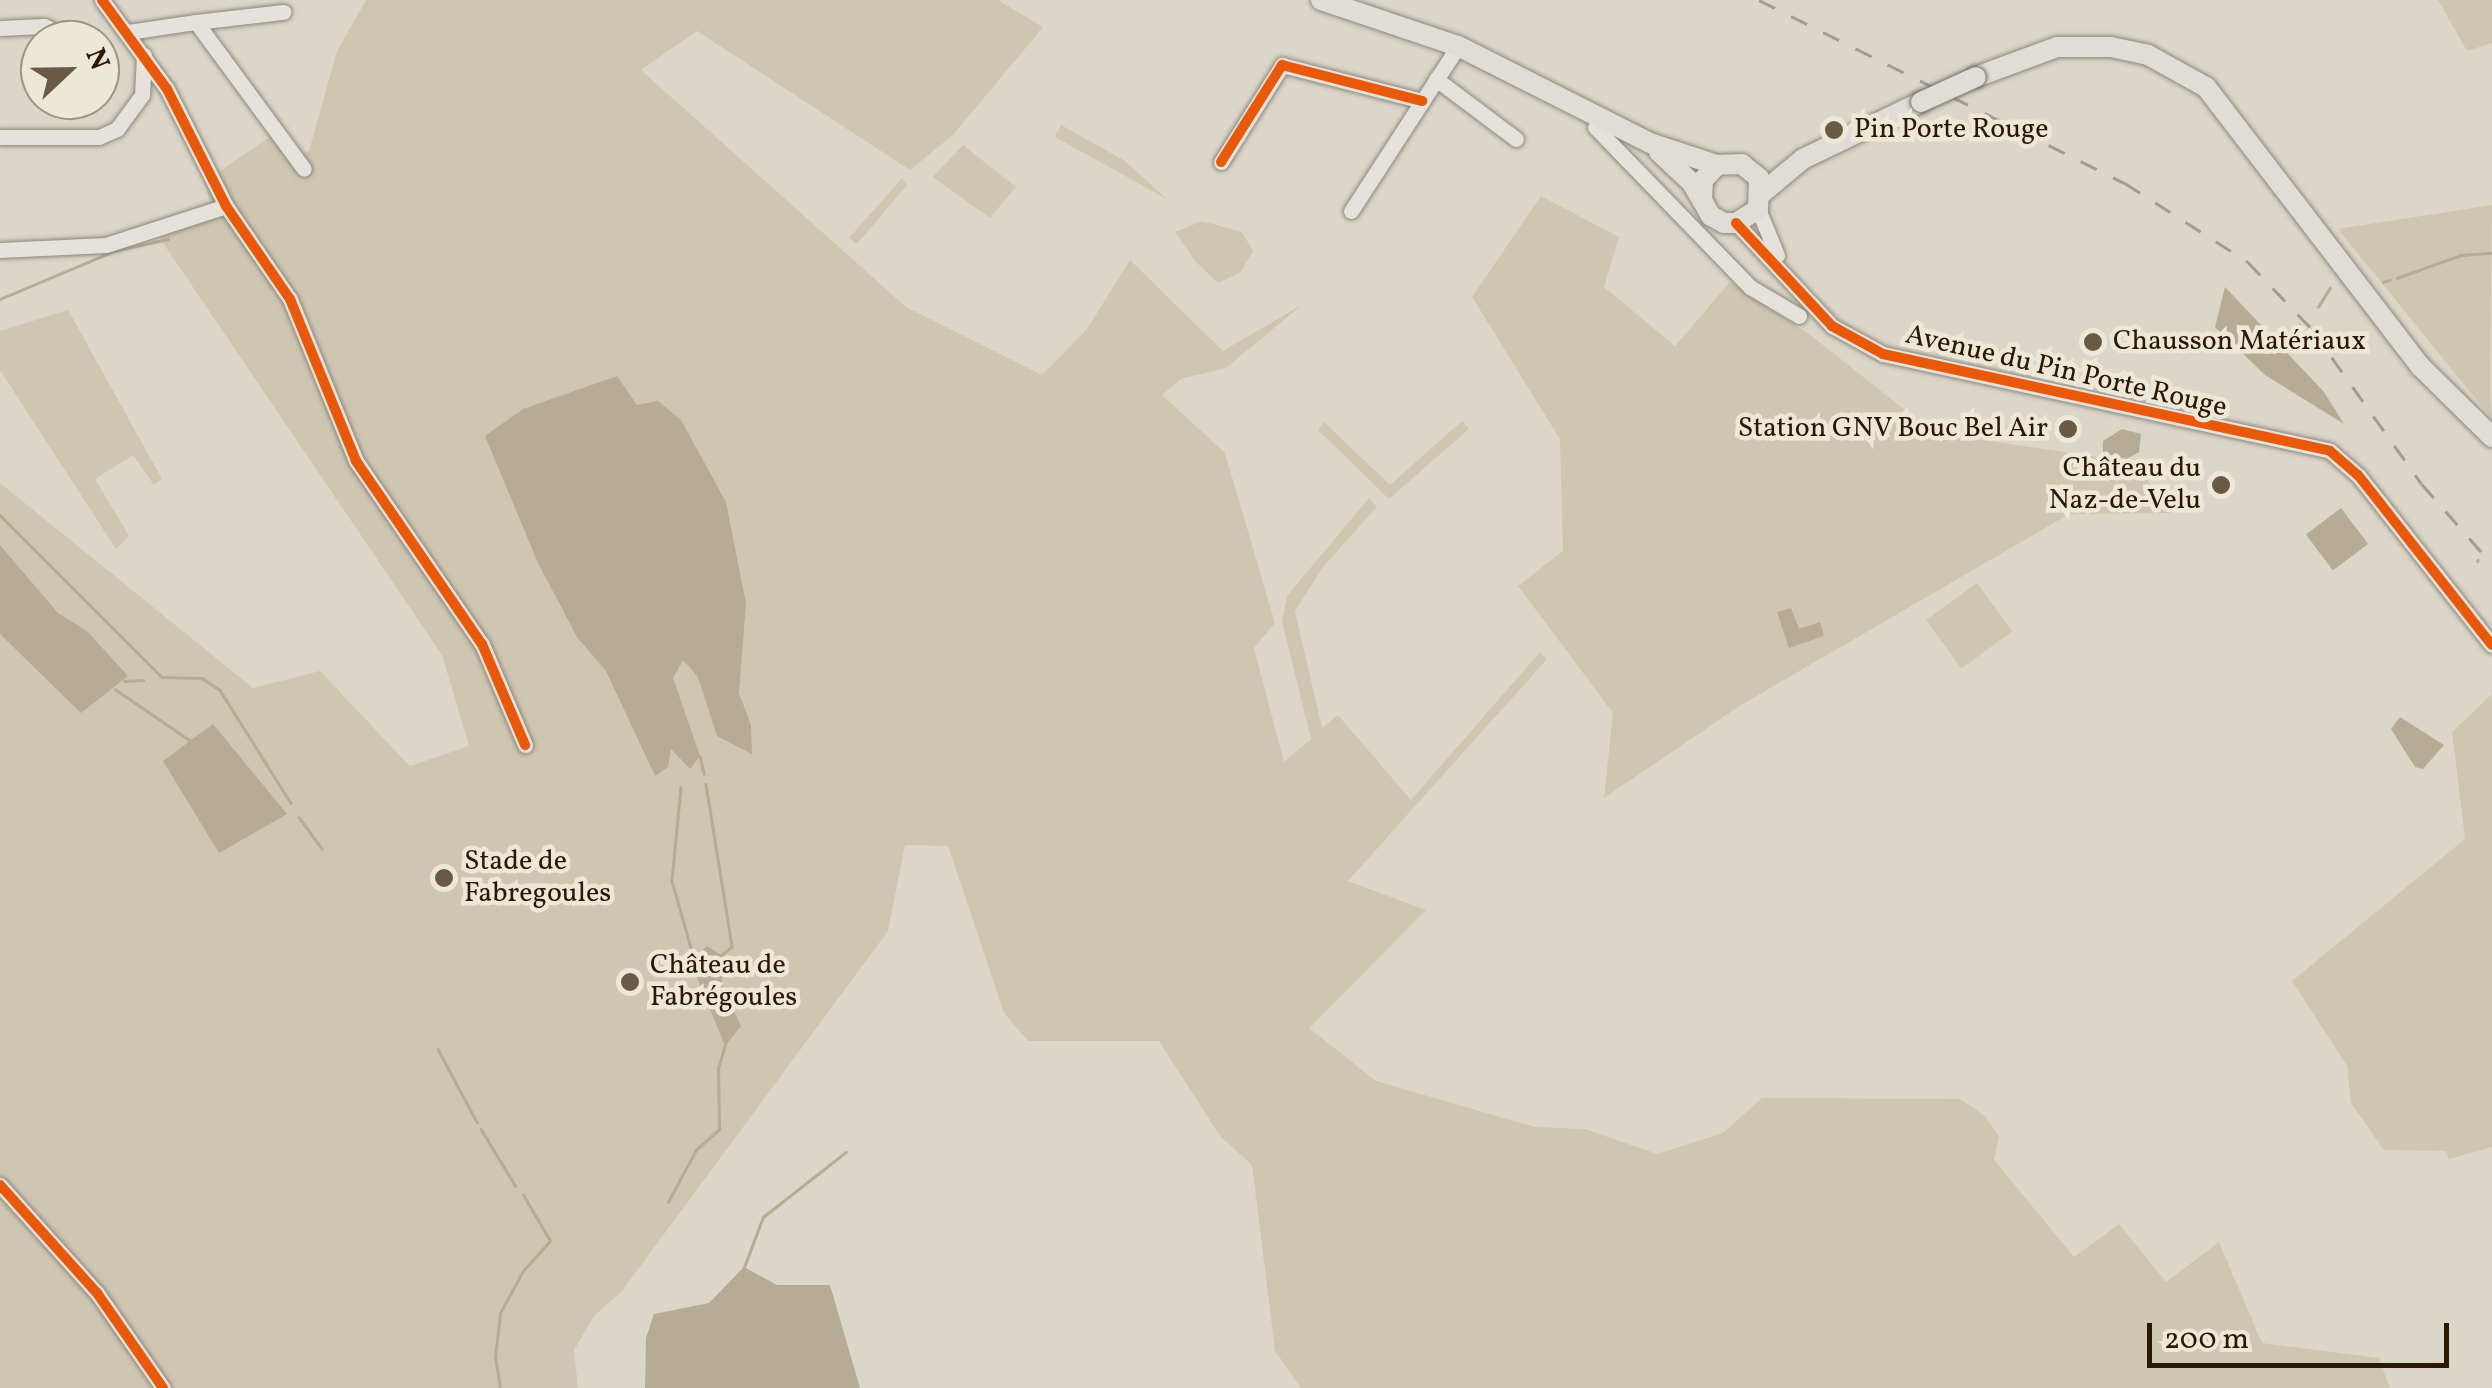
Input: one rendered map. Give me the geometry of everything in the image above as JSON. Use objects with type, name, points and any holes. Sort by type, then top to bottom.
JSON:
[{"type":"main road","points":[[1321,0],[1458,46],[1650,143],[1717,165],[1750,168],[1803,159],[1976,76],[2057,47],[2111,47],[2148,55],[2206,87],[2421,367],[2492,437]]},
{"type":"main road","points":[[1650,143],[1706,208],[1736,223],[1803,159]]},
{"type":"main road","points":[[1706,208],[1703,180],[1717,165]]},
{"type":"main road","points":[[1750,168],[1760,201]]},
{"type":"street","points":[[102,0],[144,55],[224,200],[290,299],[356,461],[482,644],[525,745]]},
{"type":"street","points":[[128,32],[283,12]]},
{"type":"street","points":[[196,22],[304,169]]},
{"type":"street","points":[[1351,211],[1458,46]]},
{"type":"street","points":[[0,137],[99,137],[117,129],[142,95],[144,55]]},
{"type":"street","points":[[1222,162],[1282,65],[1422,101]]},
{"type":"street","points":[[1436,80],[1516,139]]},
{"type":"street","points":[[1595,127],[1750,286],[1799,316]]},
{"type":"street","points":[[0,250],[106,245],[203,213],[224,200]]},
{"type":"street","name":"Avenue du Pin Porte Rouge","points":[[1760,201],[1797,288]]},
{"type":"street","points":[[1694,231],[1706,208]]},
{"type":"street","name":"Avenue du Pin Porte Rouge","points":[[1736,223],[1845,336],[1913,364],[2330,451],[2344,460],[2492,645]]},
{"type":"street","points":[[0,1185],[97,1293],[163,1388]]},
{"type":"shaded area","points":[[366,0],[998,0],[1043,27],[953,135],[910,170],[697,31],[641,70],[906,307],[1042,375],[1087,329],[1130,260],[1223,351],[1303,304],[1226,368],[1181,379],[1162,395],[1225,453],[1275,623],[1254,648],[1284,762],[1311,739],[1282,622],[1287,596],[1369,498],[1377,507],[1323,567],[1295,611],[1322,728],[1338,715],[1411,800],[1540,652],[1547,659],[1348,881],[1426,910],[1309,1028],[1376,1081],[1535,1127],[1585,1129],[1657,1154],[1723,1133],[1762,1098],[1960,1099],[1985,1116],[1999,1137],[1994,1160],[2074,1257],[2119,1224],[2166,1282],[2219,1242],[2262,1343],[2379,1358],[2390,1388],[1301,1388],[1275,1351],[1252,1165],[1220,1136],[1159,1041],[1028,1041],[1004,1013],[948,846],[905,845],[888,931],[622,1291],[594,1316],[574,1350],[578,1388],[0,1388],[0,483],[253,688],[320,671],[410,766],[469,746],[442,655],[159,237],[213,217],[205,181],[282,129],[299,154],[309,151],[337,51]]},
{"type":"shaded area","points":[[2438,0],[2492,0],[2492,43],[2467,51]]},
{"type":"shaded area","points":[[1061,125],[1125,161],[1167,199],[1055,137]]},
{"type":"shaded area","points":[[963,145],[1016,187],[990,218],[933,177]]},
{"type":"shaded area","points":[[902,178],[907,185],[857,244],[849,238]]},
{"type":"shaded area","points":[[1541,196],[1619,237],[1604,287],[1675,346],[1730,282],[1813,337],[1934,433],[2134,462],[2172,513],[2069,514],[1741,705],[1604,798],[1613,713],[1518,586],[1563,551],[1560,439],[1472,297]]},
{"type":"shaded area","points":[[2492,205],[2490,387],[2492,419],[2338,229]]},
{"type":"shaded area","points":[[1202,221],[1242,232],[1253,251],[1241,272],[1218,283],[1196,262],[1175,232]]},
{"type":"shaded area","points":[[2225,287],[2324,392],[2344,424],[2265,375],[2215,327]]},
{"type":"shaded area","points":[[68,310],[162,479],[154,485],[133,455],[95,479],[129,536],[116,549],[0,370],[0,331]]},
{"type":"shaded area","points":[[617,376],[637,405],[658,401],[681,420],[726,502],[746,603],[739,693],[751,725],[752,754],[717,736],[698,677],[683,660],[673,678],[700,756],[690,769],[671,749],[668,767],[655,776],[606,671],[577,637],[538,563],[485,436],[523,409]]},
{"type":"shaded area","points":[[1462,421],[1469,429],[1389,499],[1318,430],[1324,422],[1390,485]]},
{"type":"shaded area","points":[[2122,429],[2141,434],[2139,452],[2123,461],[2103,458],[2103,441]]},
{"type":"shaded area","points":[[2341,508],[2368,544],[2333,570],[2306,534]]},
{"type":"shaded area","points":[[0,545],[58,613],[87,631],[128,676],[81,713],[0,634]]},
{"type":"shaded area","points":[[1977,583],[2012,632],[1961,669],[1926,620]]},
{"type":"shaded area","points":[[1791,608],[1799,629],[1820,622],[1824,636],[1789,648],[1777,612]]},
{"type":"shaded area","points":[[2492,694],[2492,1147],[2449,1159],[2446,1151],[2384,1150],[2351,1103],[2347,1066],[2292,981],[2465,839],[2452,732]]},
{"type":"shaded area","points":[[2400,717],[2444,745],[2423,769],[2415,767],[2391,729]]},
{"type":"shaded area","points":[[213,724],[287,814],[219,853],[163,761]]},
{"type":"shaded area","points":[[707,946],[723,956],[722,984],[741,1026],[725,1046],[690,960]]},
{"type":"shaded area","points":[[744,1267],[777,1285],[830,1285],[860,1388],[645,1388],[646,1338],[654,1314],[709,1303]]},
{"type":"waterway","points":[[0,299],[114,251],[168,239]]},
{"type":"waterway","points":[[2397,278],[2461,255],[2492,253]]},
{"type":"waterway","points":[[2383,282],[2390,280]]},
{"type":"waterway","points":[[2318,307],[2330,288]]},
{"type":"waterway","points":[[2294,330],[2299,325]]},
{"type":"waterway","points":[[0,515],[162,677],[202,678],[220,690],[291,803]]},
{"type":"waterway","points":[[124,681],[143,680]]},
{"type":"waterway","points":[[115,689],[191,741]]},
{"type":"waterway","points":[[700,756],[704,774]]},
{"type":"waterway","points":[[706,784],[732,947],[721,956]]},
{"type":"waterway","points":[[681,787],[672,881],[692,951]]},
{"type":"waterway","points":[[299,817],[322,849]]},
{"type":"waterway","points":[[668,1202],[696,1150],[719,1129],[718,1068],[725,1045]]},
{"type":"waterway","points":[[438,1049],[477,1122]]},
{"type":"waterway","points":[[481,1129],[515,1185]]},
{"type":"waterway","points":[[743,1270],[763,1217],[846,1152]]},
{"type":"waterway","points":[[500,1388],[495,1358],[500,1313],[523,1271],[550,1241],[523,1195]]},
{"type":"railway","points":[[1759,0],[2125,183],[2248,262],[2311,328],[2422,484],[2492,564]]},
{"type":"cycle path","points":[[102,0],[167,89],[226,206],[290,299],[356,461],[482,644],[525,745]]},
{"type":"cycle path","points":[[1221,162],[1282,65],[1422,101]]},
{"type":"cycle path","points":[[1736,223],[1832,326],[1883,354],[2330,451],[2358,475],[2492,645]]},
{"type":"cycle path","points":[[0,1185],[97,1293],[163,1388]]},
{"type":"place","name":"Pin Porte Rouge","points":[[1834,130]]},
{"type":"place","name":"Chausson Matériaux","points":[[2093,342]]},
{"type":"place","name":"Station GNV Bouc Bel Air","points":[[2068,429]]},
{"type":"place","name":"Château du Naz-de-Velu","points":[[2221,485]]},
{"type":"place","name":"Stade de Fabregoules","points":[[444,878]]},
{"type":"place","name":"Château de Fabrégoules","points":[[630,982]]}]
